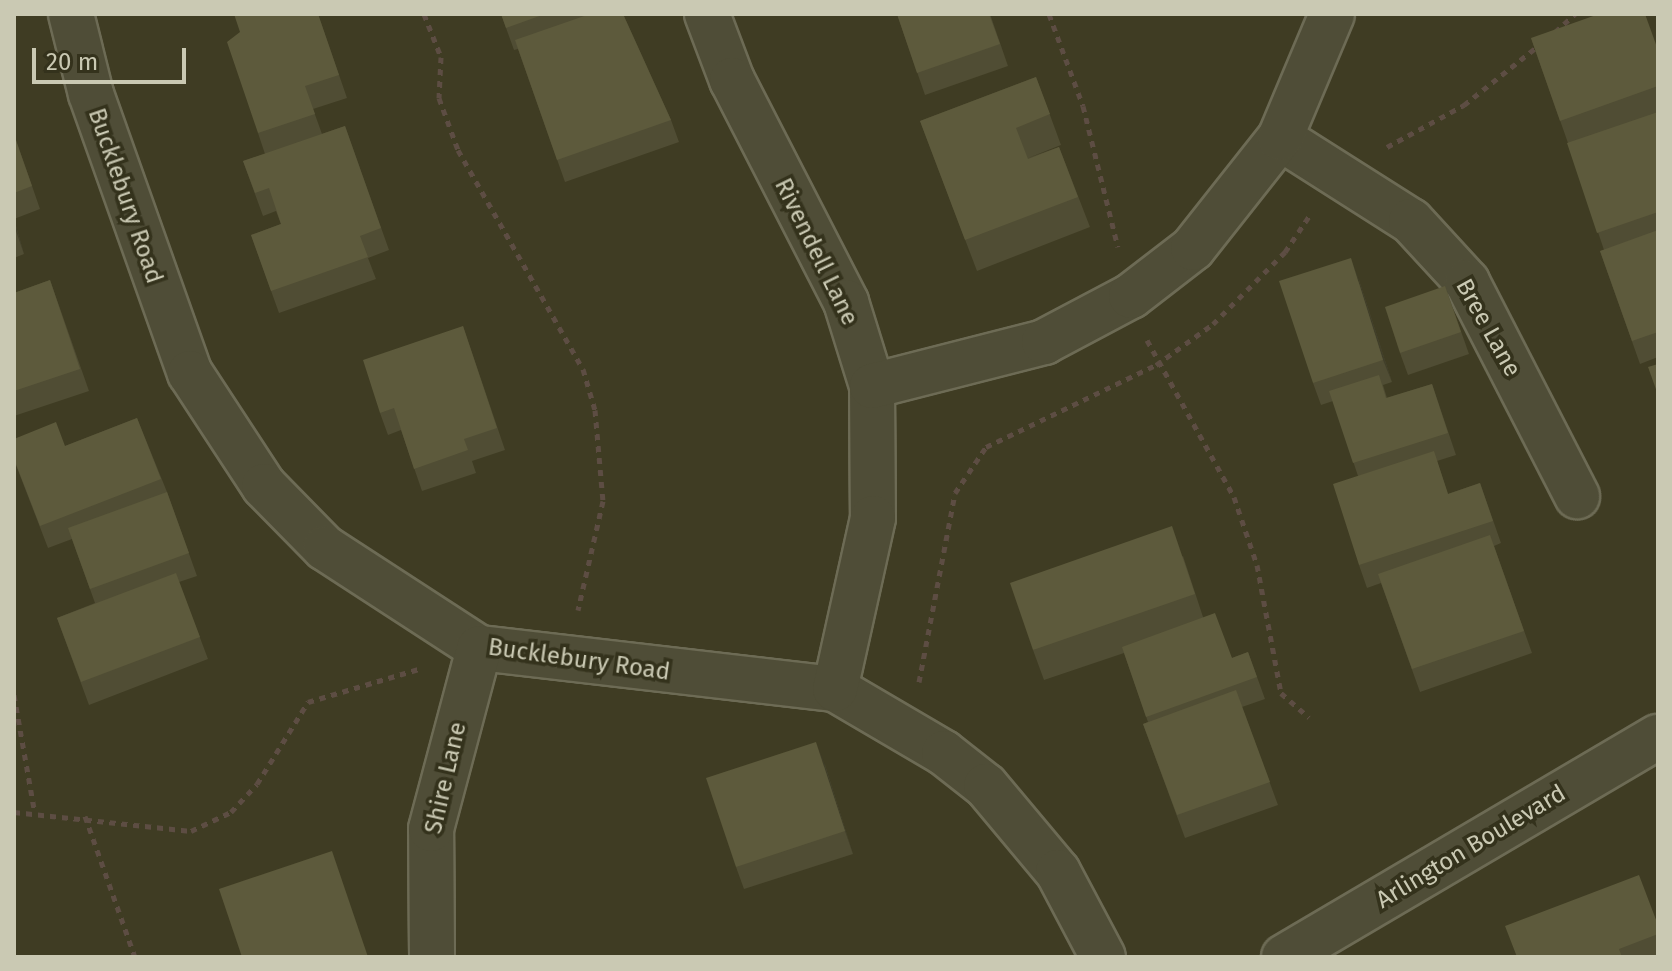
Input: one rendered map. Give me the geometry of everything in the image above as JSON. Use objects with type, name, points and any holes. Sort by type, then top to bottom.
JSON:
[{"type":"street","name":"Bucklebury Road","points":[[71,14],[165,316],[215,420],[264,486],[325,548],[479,648],[566,661],[835,689],[944,753],[1021,825],[1058,872],[1103,957]]},
{"type":"street","name":"Rivendell Lane","points":[[707,14],[745,107],[846,302],[872,386],[873,518],[835,689]]},
{"type":"street","points":[[872,386],[1044,342],[1131,296],[1193,248],[1280,138],[1332,14]]},
{"type":"street","name":"Bree Lane","points":[[1280,138],[1411,221],[1467,282],[1577,496]]},
{"type":"street","name":"Shire Lane","points":[[432,957],[431,829],[479,648]]},
{"type":"street","name":"Arlington Boulevard","points":[[1284,957],[1658,737]]},
{"type":"path","points":[[424,14],[441,57],[439,98],[458,150],[583,369],[603,448],[603,501],[566,661]]},
{"type":"path","points":[[1049,14],[1083,106],[1131,296],[1156,365],[1234,497],[1257,565],[1281,693],[1309,717]]},
{"type":"path","points":[[897,726],[928,649],[944,537],[970,468],[1013,430],[1156,365],[1213,324],[1285,252],[1338,173],[1464,105],[1575,14]]},
{"type":"path","points":[[14,812],[34,809],[191,831],[231,812],[257,784],[308,702],[479,648]]},
{"type":"path","points":[[14,695],[34,809]]},
{"type":"path","points":[[85,815],[135,957]]},
{"type":"building","points":[[234,14],[318,14],[339,75],[305,86],[315,114],[258,133],[227,42],[240,32]]},
{"type":"building","points":[[501,14],[545,14],[506,28]]},
{"type":"building","points":[[590,14],[623,14],[671,120],[557,160],[515,40]]},
{"type":"building","points":[[897,14],[989,14],[1000,44],[917,73]]},
{"type":"building","points":[[1599,14],[1645,14],[1658,50],[1658,86],[1560,121],[1531,38]]},
{"type":"building","points":[[1036,77],[1050,114],[1016,128],[1028,159],[1059,147],[1078,197],[965,240],[920,121]]},
{"type":"building","points":[[1658,112],[1658,212],[1597,233],[1567,143]]},
{"type":"building","points":[[345,126],[381,228],[360,236],[368,257],[271,291],[251,235],[281,224],[269,188],[255,193],[243,161]]},
{"type":"building","points":[[14,135],[32,186],[14,193]]},
{"type":"building","points":[[1658,230],[1658,332],[1632,341],[1600,251]]},
{"type":"building","points":[[1351,258],[1383,360],[1313,383],[1279,281]]},
{"type":"building","points":[[50,280],[80,369],[14,391],[14,293]]},
{"type":"building","points":[[1445,286],[1461,332],[1400,353],[1385,307]]},
{"type":"building","points":[[463,326],[497,428],[464,439],[468,450],[414,469],[394,408],[380,413],[363,360]]},
{"type":"building","points":[[1658,364],[1658,391],[1657,392],[1648,367]]},
{"type":"building","points":[[1379,375],[1386,398],[1432,384],[1448,433],[1353,463],[1329,391]]},
{"type":"building","points":[[137,418],[161,479],[40,526],[14,459],[14,439],[56,422],[65,446]]},
{"type":"building","points":[[1434,451],[1448,494],[1480,483],[1493,521],[1359,565],[1333,484]]},
{"type":"building","points":[[167,492],[189,553],[90,589],[68,528]]},
{"type":"building","points":[[1172,526],[1195,594],[1033,650],[1010,583]]},
{"type":"building","points":[[1490,535],[1524,631],[1412,669],[1378,574]]},
{"type":"building","points":[[176,573],[200,637],[81,682],[57,618]]},
{"type":"building","points":[[1215,613],[1232,658],[1248,652],[1257,677],[1146,717],[1122,647]]},
{"type":"building","points":[[1236,690],[1270,782],[1177,815],[1143,724]]},
{"type":"building","points":[[816,742],[845,831],[736,867],[706,778]]},
{"type":"building","points":[[332,851],[368,957],[242,957],[219,889]]},
{"type":"building","points":[[1639,875],[1658,925],[1658,934],[1619,949],[1622,957],[1517,957],[1505,926]]}]
